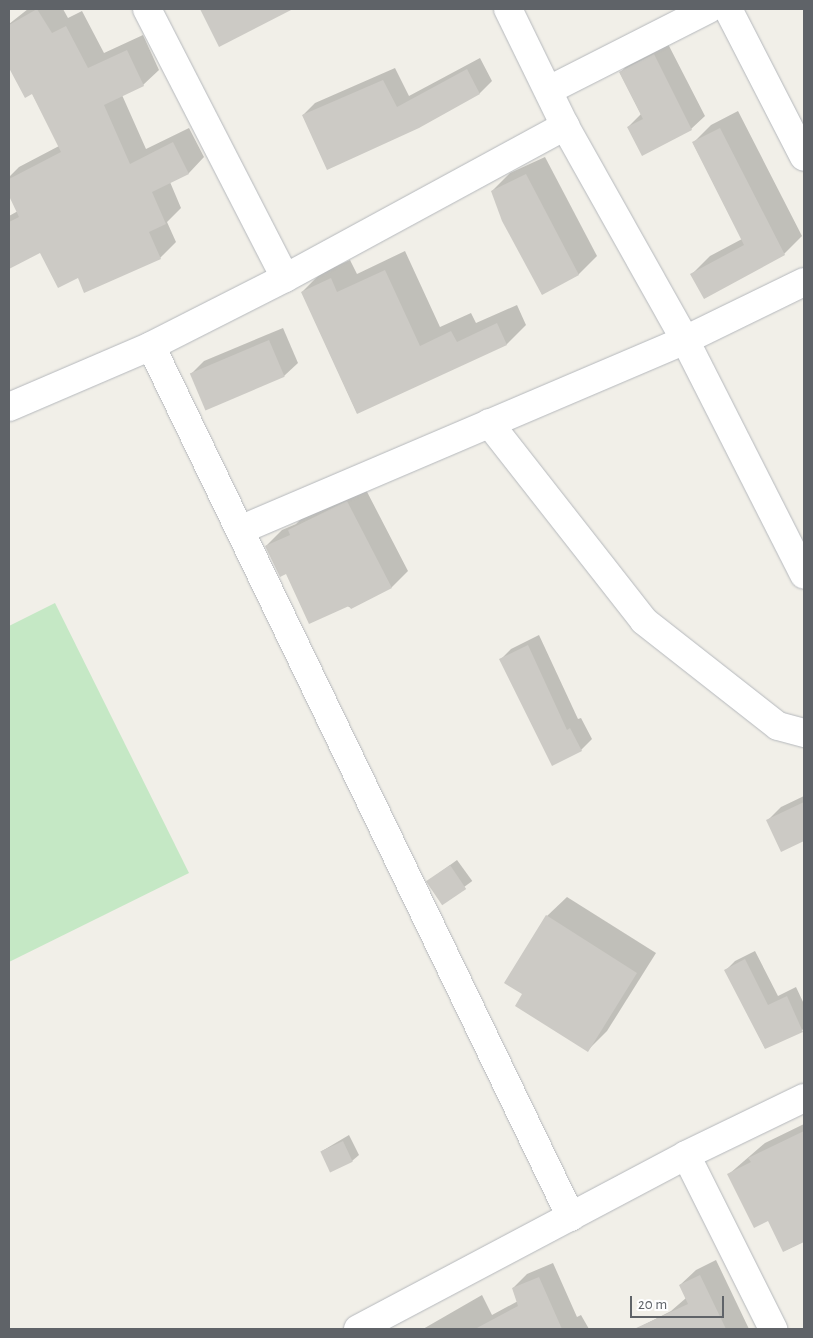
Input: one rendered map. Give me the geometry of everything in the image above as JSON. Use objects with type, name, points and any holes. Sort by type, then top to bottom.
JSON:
[{"type":"street","points":[[148,9],[285,278]]},
{"type":"street","points":[[508,9],[565,126],[685,340],[804,575]]},
{"type":"street","points":[[549,90],[709,9]]},
{"type":"street","points":[[728,9],[804,157]]},
{"type":"street","points":[[9,407],[151,346],[285,278],[565,126]]},
{"type":"street","points":[[240,530],[685,340],[804,282]]},
{"type":"street","points":[[151,346],[571,1217]]},
{"type":"street","points":[[489,423],[644,621],[778,726],[804,733]]},
{"type":"street","points":[[368,1327],[686,1155],[804,1098]]},
{"type":"street","points":[[686,1155],[773,1329]]},
{"type":"green space","points":[[55,603],[189,873],[9,962],[9,626]]},
{"type":"building","points":[[37,9],[52,33],[66,26],[88,68],[127,50],[144,86],[104,105],[130,164],[173,142],[189,174],[152,192],[166,224],[149,232],[161,259],[84,293],[78,278],[58,288],[40,253],[9,269],[9,222],[19,217],[9,196],[9,179],[61,152],[32,94],[25,98],[9,68],[9,25]]},
{"type":"building","points":[[200,9],[293,9],[219,47]]},
{"type":"building","points":[[654,54],[692,130],[642,156],[627,127],[643,119],[619,72]]},
{"type":"building","points":[[467,69],[480,94],[419,128],[327,170],[302,115],[383,80],[397,107]]},
{"type":"building","points":[[720,128],[785,255],[704,299],[690,274],[744,245],[692,142]]},
{"type":"building","points":[[526,174],[579,275],[542,295],[502,221],[491,191]]},
{"type":"building","points":[[385,270],[420,346],[451,331],[457,342],[497,323],[507,345],[357,414],[301,292],[331,278],[337,292]]},
{"type":"building","points":[[269,340],[285,377],[205,410],[190,374]]},
{"type":"building","points":[[347,501],[392,588],[351,609],[349,606],[309,624],[286,574],[280,577],[265,546],[290,535],[288,530]]},
{"type":"building","points":[[528,645],[567,730],[570,728],[582,751],[552,766],[499,659]]},
{"type":"building","points":[[804,802],[804,841],[781,852],[766,820]]},
{"type":"building","points":[[450,865],[466,889],[442,905],[426,881]]},
{"type":"building","points":[[546,915],[637,973],[588,1052],[515,1006],[522,994],[504,983]]},
{"type":"building","points":[[745,959],[768,1005],[787,996],[803,1032],[765,1049],[724,970]]},
{"type":"building","points":[[804,1131],[804,1242],[783,1252],[768,1221],[754,1228],[727,1174],[751,1162],[748,1158]]},
{"type":"building","points":[[343,1141],[353,1162],[330,1172],[320,1152]]},
{"type":"building","points":[[700,1275],[726,1329],[634,1329],[688,1304],[679,1285]]},
{"type":"building","points":[[539,1277],[562,1329],[475,1329],[518,1306],[512,1288]]}]
